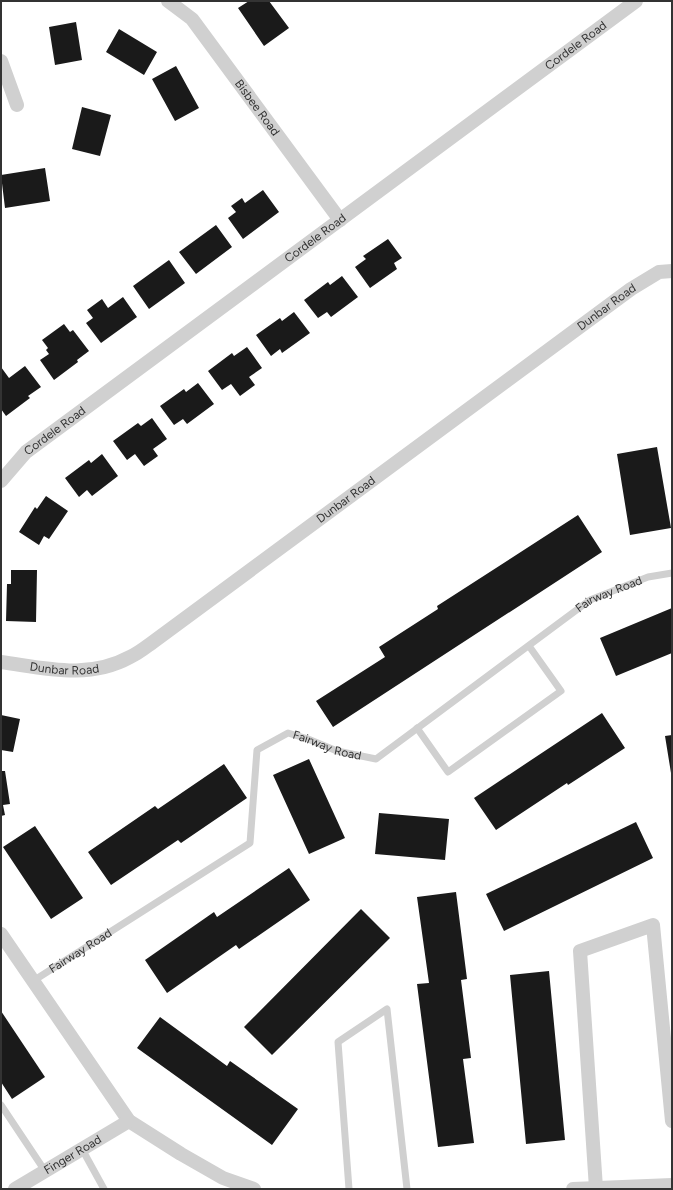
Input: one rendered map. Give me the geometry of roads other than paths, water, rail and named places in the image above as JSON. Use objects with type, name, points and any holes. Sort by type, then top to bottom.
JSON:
[{"type":"street","name":"Bisbee Road","points":[[168,1],[192,19],[236,76],[340,220]]},
{"type":"street","name":"Cordele Road","points":[[1,481],[26,452],[636,1]]},
{"type":"street","points":[[1,61],[17,105]]},
{"type":"street","name":"Dunbar Road","points":[[1,662],[68,671],[90,670],[112,665],[131,657],[631,289],[659,272],[672,271]]},
{"type":"street","points":[[596,1188],[580,951],[653,925],[672,1121]]},
{"type":"street","points":[[1,934],[129,1121],[181,1154],[223,1178],[254,1189]]},
{"type":"street","name":"Finger Road","points":[[15,1189],[129,1121]]},
{"type":"street","points":[[573,1189],[672,1185]]},
{"type":"lane","name":"Fairway Road","points":[[33,981],[250,844],[257,750],[288,733],[308,739],[337,751],[376,759],[590,600],[648,577],[672,573]]},
{"type":"lane","points":[[417,728],[448,772],[561,691],[529,646]]},
{"type":"lane","points":[[349,1189],[338,1042],[387,1009],[407,1189]]},
{"type":"lane","points":[[1,1106],[46,1171]]},
{"type":"lane","points":[[82,1149],[104,1189]]}]
